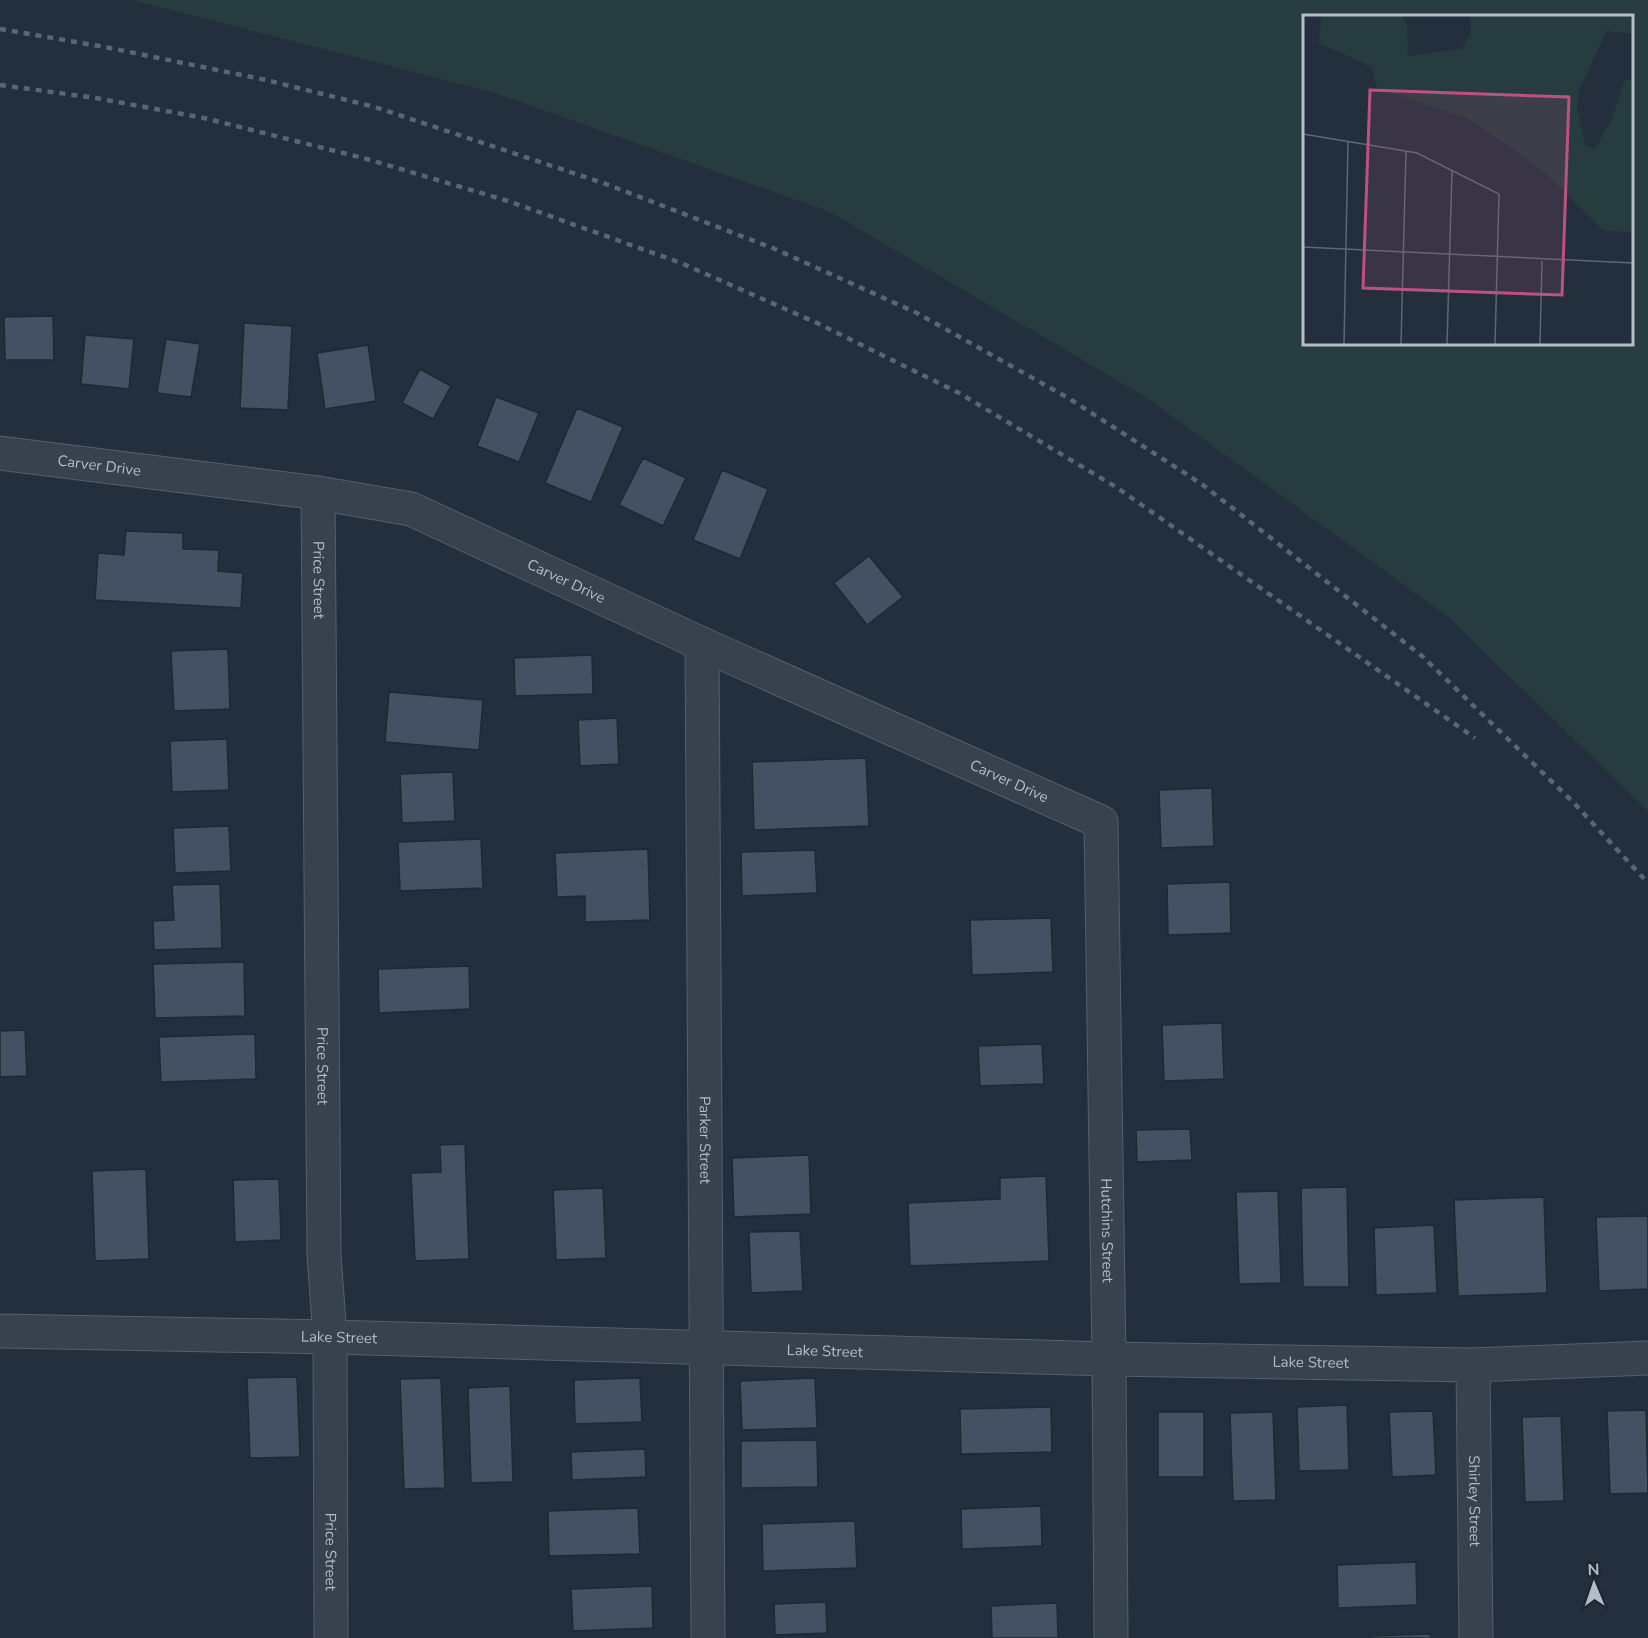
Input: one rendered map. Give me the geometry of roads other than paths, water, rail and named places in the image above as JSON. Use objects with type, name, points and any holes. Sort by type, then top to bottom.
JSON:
[{"type":"street","name":"Carver Drive","points":[[0,453],[318,493],[411,508],[702,644],[1101,822]]},
{"type":"street","name":"Price Street","points":[[318,493],[324,1255],[330,1337],[332,1638]]},
{"type":"street","name":"Parker Street","points":[[702,644],[708,1638]]},
{"type":"street","name":"Hutchins Street","points":[[1101,822],[1111,1638]]},
{"type":"street","name":"Lake Street","points":[[0,1331],[330,1337],[1109,1359],[1473,1365],[1648,1358]]},
{"type":"street","name":"Shirley Street","points":[[1473,1365],[1476,1638]]},
{"type":"railway","points":[[0,29],[105,47],[266,80],[375,107],[606,184],[775,249],[917,313],[1070,399],[1203,485],[1422,656],[1573,802],[1648,883]]},
{"type":"railway","points":[[0,85],[96,98],[204,118],[367,159],[508,201],[681,263],[817,323],[959,393],[1116,487],[1475,738]]}]
